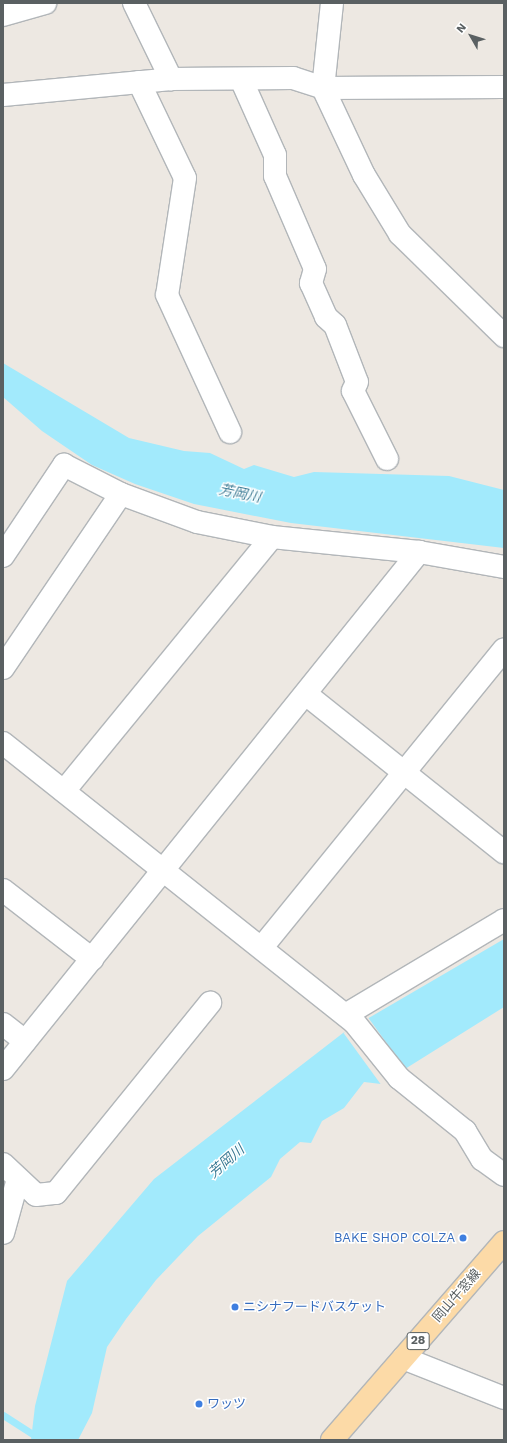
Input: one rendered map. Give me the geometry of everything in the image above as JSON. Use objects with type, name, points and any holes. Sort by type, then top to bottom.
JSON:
[{"type":"main road","name":"岡山牛窓線","points":[[332,1440],[504,1242]]},
{"type":"street","points":[[3,15],[45,3]]},
{"type":"street","points":[[134,3],[171,79]]},
{"type":"street","points":[[332,3],[324,88],[364,175],[400,234],[504,336]]},
{"type":"street","points":[[240,78],[275,155],[276,176],[315,269],[311,283],[326,317],[335,325],[357,382],[353,391],[387,459]]},
{"type":"street","points":[[3,95],[171,79],[293,78],[324,88],[504,87]]},
{"type":"street","points":[[139,82],[185,178],[167,295],[230,432]]},
{"type":"street","points":[[3,556],[64,465],[121,494],[198,522],[272,536],[419,552],[504,568]]},
{"type":"street","points":[[3,668],[121,494]]},
{"type":"street","points":[[64,791],[272,536]]},
{"type":"street","points":[[3,1069],[164,869],[307,695],[419,552]]},
{"type":"street","points":[[263,946],[504,649]]},
{"type":"street","points":[[307,695],[503,850]]},
{"type":"street","points":[[3,743],[263,946],[351,1018],[399,1078],[465,1131],[482,1159],[504,1176]]},
{"type":"street","points":[[3,890],[92,959]]},
{"type":"street","points":[[351,1018],[504,920]]},
{"type":"street","points":[[11,1172],[36,1195],[56,1193],[210,1003]]},
{"type":"street","points":[[3,1024],[25,1041]]},
{"type":"street","points":[[3,1233],[11,1172]]},
{"type":"street","points":[[403,1358],[504,1398]]},
{"type":"water","name":"芳岡川","points":[[3,363],[129,438],[184,451],[210,453],[244,469],[254,465],[294,477],[314,472],[449,476],[504,490],[504,548],[291,523],[194,504],[135,484],[92,465],[42,431],[3,397]]},
{"type":"water","name":"芳岡川","points":[[504,939],[504,1007],[381,1084],[364,1082],[344,1108],[322,1121],[311,1143],[300,1142],[280,1159],[271,1177],[198,1236],[156,1280],[107,1347],[92,1413],[78,1440],[31,1440],[35,1406],[67,1281],[154,1179],[343,1033]]},
{"type":"pier","points":[[367,1016],[406,1070],[383,1087],[344,1033]]},
{"type":"waterway","points":[[3,1415],[42,1440]]},
{"type":"place","name":"BAKE SHOP COLZA","points":[[463,1238]]},
{"type":"place","name":"ニシナフードバスケット","points":[[235,1307]]},
{"type":"place","name":"ワッツ","points":[[199,1404]]}]
